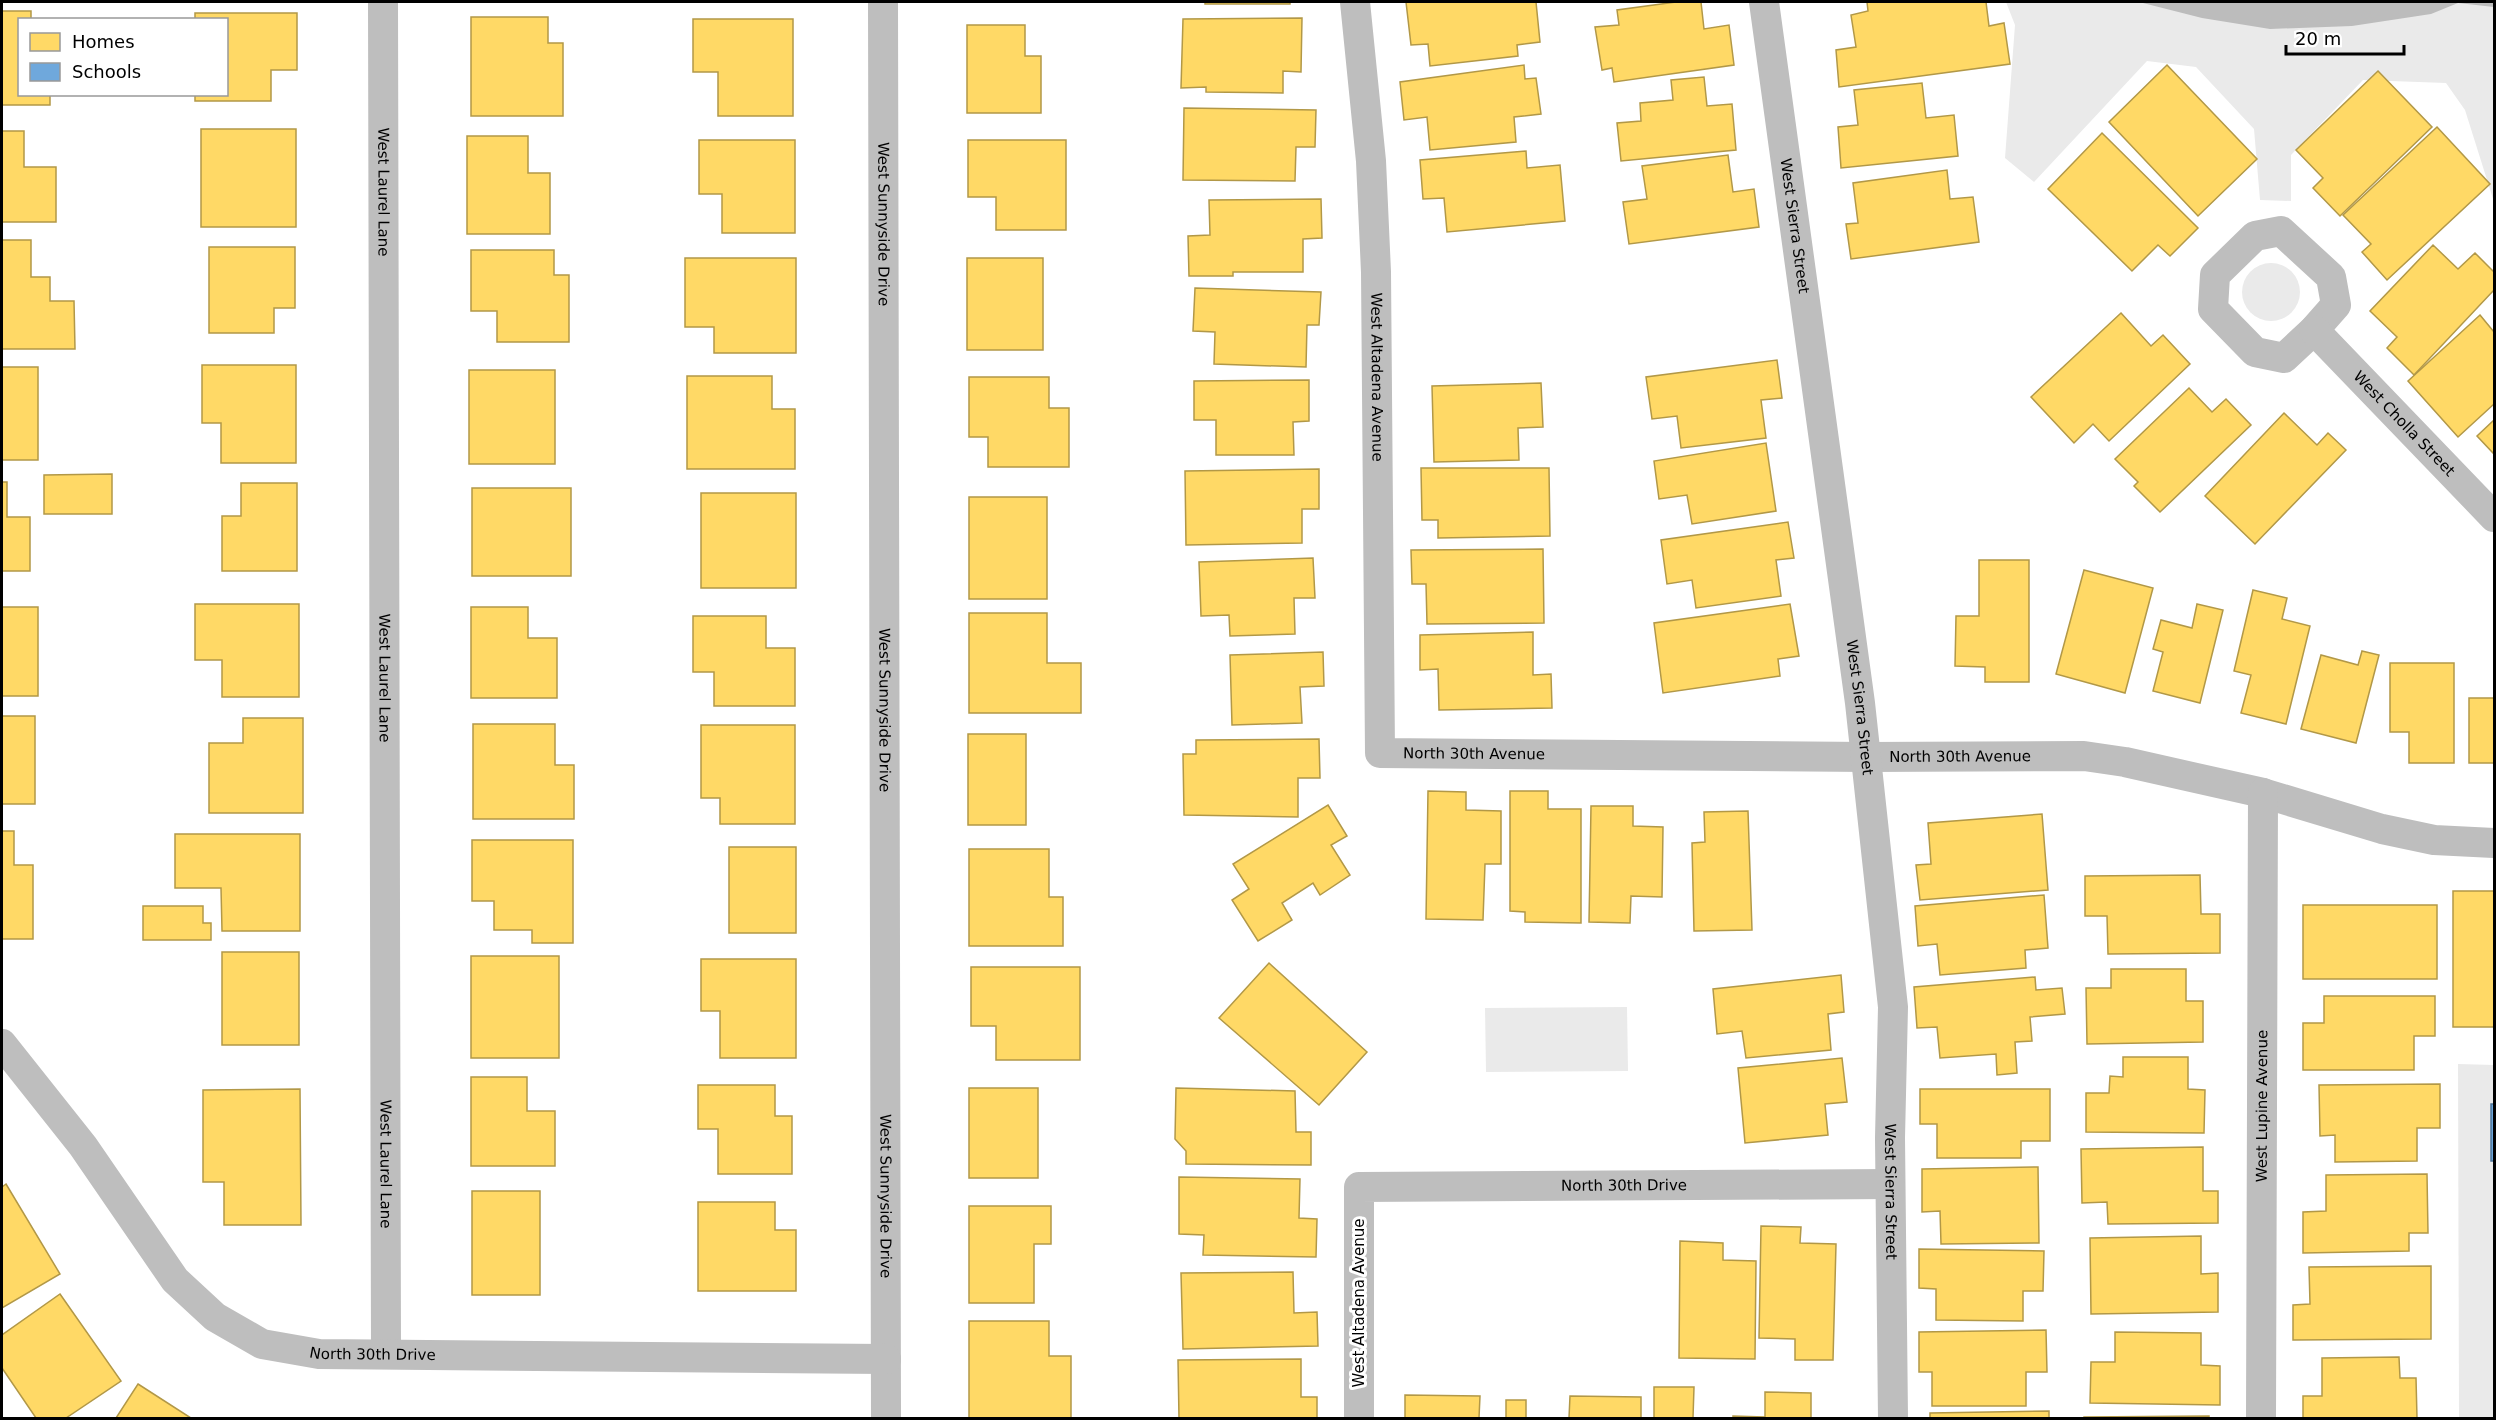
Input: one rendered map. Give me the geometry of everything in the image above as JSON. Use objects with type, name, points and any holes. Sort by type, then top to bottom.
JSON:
[{"type":"street","name":"West Laurel Lane","points":[[383,2],[386,1354]]},
{"type":"street","name":"West Sunnyside Drive","points":[[883,2],[886,1419]]},
{"type":"street","name":"West Altadena Avenue","points":[[1355,2],[1371,161],[1376,272],[1380,753]]},
{"type":"street","name":"West Sierra Street","points":[[1764,2],[1867,757],[1893,1007],[1890,1184],[1893,1419]]},
{"type":"street","points":[[2281,231],[2331,277],[2336,305],[2314,330],[2284,358],[2255,352],[2212,309],[2215,275],[2255,236],[2281,231]]},
{"type":"street","name":"West Cholla Street","points":[[2314,330],[2494,517]]},
{"type":"street","name":"North 30th Avenue","points":[[1380,753],[1867,757],[2084,756],[2125,762],[2263,794],[2392,831],[2434,840],[2494,843]]},
{"type":"street","name":"West Lupine Avenue","points":[[2261,1419],[2263,794]]},
{"type":"street","name":"North 30th Drive","points":[[2,1044],[82,1146],[175,1280],[215,1317],[262,1344],[319,1354],[886,1359]]},
{"type":"street","name":"North 30th Drive","points":[[1359,1186],[1890,1184]]},
{"type":"street","name":"West Altadena Avenue","points":[[1359,1186],[1359,1419]]},
{"type":"shaded area","points":[[2006,2],[2494,2],[2494,202],[2465,110],[2446,83],[2363,80],[2291,155],[2291,201],[2260,200],[2254,129],[2196,67],[2147,61],[2034,182],[2005,158],[2015,25]]},
{"type":"shaded area","points":[[2139,2],[2494,2],[2494,7],[2458,3],[2431,14],[2352,26],[2270,29],[2202,18]]},
{"type":"shaded area","points":[[2265,263],[2277,263],[2292,271],[2300,286],[2300,298],[2292,313],[2277,321],[2265,321],[2250,313],[2242,298],[2242,286],[2250,271]]},
{"type":"shaded area","points":[[1627,1007],[1628,1071],[1486,1072],[1485,1008]]},
{"type":"shaded area","points":[[2458,1064],[2494,1065],[2494,1418],[2459,1418]]},
{"type":"building: Homes","points":[[1205,2],[1290,2],[1290,4],[1205,4]]},
{"type":"building: Homes","points":[[1406,2],[1536,2],[1540,42],[1517,45],[1518,56],[1430,66],[1428,44],[1411,45]]},
{"type":"building: Homes","points":[[1676,2],[1701,2],[1704,29],[1729,25],[1734,65],[1614,82],[1612,68],[1602,70],[1595,27],[1619,25],[1617,10]]},
{"type":"building: Homes","points":[[1867,2],[1986,2],[1989,26],[2004,23],[2010,64],[1839,87],[1836,50],[1856,47],[1851,15],[1868,11]]},
{"type":"building: Homes","points":[[2,11],[31,11],[31,18],[18,18],[18,96],[50,96],[50,105],[2,105]]},
{"type":"building: Homes","points":[[195,13],[297,13],[297,70],[271,70],[271,101],[195,101],[195,96],[228,96],[228,18],[195,18]]},
{"type":"building: Homes","points":[[471,17],[548,17],[548,43],[563,43],[563,116],[471,116]]},
{"type":"building: Homes","points":[[1302,18],[1301,72],[1283,71],[1283,93],[1206,92],[1206,87],[1181,88],[1183,19]]},
{"type":"building: Homes","points":[[693,19],[793,19],[793,116],[718,116],[718,72],[693,72]]},
{"type":"building: Homes","points":[[967,25],[1025,25],[1025,56],[1041,56],[1041,113],[967,113]]},
{"type":"building: Homes","points":[[1524,65],[1525,79],[1536,78],[1541,114],[1514,117],[1516,142],[1430,150],[1427,117],[1404,120],[1400,82]]},
{"type":"building: Homes","points":[[2167,65],[2257,159],[2198,216],[2109,122]]},
{"type":"building: Homes","points":[[2378,71],[2432,127],[2340,216],[2313,188],[2323,178],[2296,150]]},
{"type":"building: Homes","points":[[1704,77],[1707,106],[1732,104],[1736,150],[1621,161],[1617,123],[1641,121],[1640,103],[1673,100],[1671,80]]},
{"type":"building: Homes","points":[[1922,83],[1926,118],[1954,115],[1958,156],[1841,168],[1838,127],[1858,125],[1854,90]]},
{"type":"building: Homes","points":[[1184,108],[1316,110],[1315,147],[1296,147],[1295,181],[1183,180]]},
{"type":"building: Homes","points":[[2437,127],[2490,184],[2387,280],[2362,252],[2371,244],[2343,215]]},
{"type":"building: Homes","points":[[201,129],[296,129],[296,227],[201,227]]},
{"type":"building: Homes","points":[[2,131],[24,131],[24,167],[56,167],[56,222],[2,222]]},
{"type":"building: Homes","points":[[2102,133],[2198,228],[2170,256],[2158,245],[2132,271],[2048,189]]},
{"type":"building: Homes","points":[[467,136],[528,136],[528,173],[550,173],[550,234],[467,234]]},
{"type":"building: Homes","points":[[699,140],[795,140],[795,233],[722,233],[722,194],[699,194]]},
{"type":"building: Homes","points":[[968,140],[1066,140],[1066,230],[996,230],[996,197],[968,197]]},
{"type":"building: Homes","points":[[1526,151],[1527,168],[1560,165],[1565,221],[1447,232],[1444,198],[1423,199],[1420,160]]},
{"type":"building: Homes","points":[[1728,155],[1733,192],[1754,189],[1759,227],[1629,244],[1623,202],[1647,199],[1642,166]]},
{"type":"building: Homes","points":[[1947,170],[1950,199],[1973,197],[1979,242],[1851,259],[1846,224],[1858,223],[1853,183]]},
{"type":"building: Homes","points":[[1321,199],[1322,238],[1303,239],[1303,272],[1233,272],[1233,276],[1189,276],[1188,236],[1210,235],[1209,200]]},
{"type":"building: Homes","points":[[2,240],[31,240],[31,277],[50,277],[50,301],[74,301],[75,349],[2,349]]},
{"type":"building: Homes","points":[[2433,245],[2458,269],[2475,253],[2494,272],[2494,290],[2414,375],[2387,348],[2397,337],[2370,311]]},
{"type":"building: Homes","points":[[209,247],[295,247],[295,308],[274,308],[274,333],[209,333]]},
{"type":"building: Homes","points":[[471,250],[554,250],[554,275],[569,275],[569,342],[497,342],[497,311],[471,311]]},
{"type":"building: Homes","points":[[685,258],[796,258],[796,353],[714,353],[714,327],[685,327]]},
{"type":"building: Homes","points":[[967,258],[1043,258],[1043,350],[967,350]]},
{"type":"building: Homes","points":[[1195,288],[1321,292],[1319,325],[1307,325],[1306,367],[1214,364],[1215,332],[1193,331]]},
{"type":"building: Homes","points":[[2121,313],[2151,346],[2163,335],[2190,364],[2109,441],[2093,424],[2074,443],[2031,397]]},
{"type":"building: Homes","points":[[2480,315],[2494,332],[2494,404],[2458,437],[2408,381]]},
{"type":"building: Homes","points":[[1777,360],[1782,398],[1761,400],[1766,438],[1681,448],[1677,416],[1652,419],[1646,377]]},
{"type":"building: Homes","points":[[202,365],[296,365],[296,463],[221,463],[221,423],[202,423]]},
{"type":"building: Homes","points":[[2,367],[38,367],[38,460],[2,460]]},
{"type":"building: Homes","points":[[469,370],[555,370],[555,464],[469,464]]},
{"type":"building: Homes","points":[[687,376],[772,376],[772,409],[795,409],[795,469],[687,469]]},
{"type":"building: Homes","points":[[969,377],[1049,377],[1049,408],[1069,408],[1069,467],[988,467],[988,437],[969,437]]},
{"type":"building: Homes","points":[[1309,380],[1309,421],[1293,422],[1294,455],[1216,455],[1216,420],[1194,420],[1194,381]]},
{"type":"building: Homes","points":[[1541,383],[1543,427],[1518,428],[1519,460],[1434,462],[1432,386]]},
{"type":"building: Homes","points":[[2189,388],[2212,412],[2226,399],[2251,425],[2160,512],[2134,486],[2138,482],[2115,459]]},
{"type":"building: Homes","points":[[2284,413],[2317,445],[2328,433],[2346,450],[2255,544],[2205,496]]},
{"type":"building: Homes","points":[[2494,420],[2494,454],[2477,436]]},
{"type":"building: Homes","points":[[1766,443],[1776,511],[1692,524],[1687,495],[1659,499],[1654,461]]},
{"type":"building: Homes","points":[[1421,468],[1549,468],[1550,536],[1438,538],[1438,520],[1422,520]]},
{"type":"building: Homes","points":[[1319,469],[1319,509],[1302,509],[1302,543],[1186,545],[1185,471]]},
{"type":"building: Homes","points":[[112,474],[112,514],[44,514],[44,475]]},
{"type":"building: Homes","points":[[2,482],[7,482],[7,517],[30,517],[30,571],[2,571]]},
{"type":"building: Homes","points":[[241,483],[297,483],[297,571],[222,571],[222,516],[241,516]]},
{"type":"building: Homes","points":[[472,488],[571,488],[571,576],[472,576]]},
{"type":"building: Homes","points":[[701,493],[796,493],[796,588],[701,588]]},
{"type":"building: Homes","points":[[969,497],[1047,497],[1047,599],[969,599]]},
{"type":"building: Homes","points":[[1788,522],[1794,558],[1776,560],[1781,596],[1696,608],[1692,580],[1667,584],[1661,540]]},
{"type":"building: Homes","points":[[1543,549],[1544,623],[1427,624],[1426,584],[1412,584],[1411,550]]},
{"type":"building: Homes","points":[[1313,558],[1315,598],[1294,598],[1295,634],[1230,636],[1229,615],[1201,616],[1199,562]]},
{"type":"building: Homes","points":[[1979,560],[2029,560],[2029,682],[1985,682],[1985,667],[1955,666],[1956,616],[1979,616]]},
{"type":"building: Homes","points":[[2084,570],[2153,588],[2125,693],[2056,674]]},
{"type":"building: Homes","points":[[2253,590],[2287,598],[2282,619],[2310,626],[2286,724],[2241,713],[2251,675],[2234,671]]},
{"type":"building: Homes","points":[[195,604],[299,604],[299,697],[222,697],[222,660],[195,660]]},
{"type":"building: Homes","points":[[1790,604],[1799,656],[1778,659],[1780,676],[1663,693],[1654,623]]},
{"type":"building: Homes","points":[[2197,604],[2223,610],[2200,703],[2153,691],[2163,652],[2153,649],[2161,620],[2192,628]]},
{"type":"building: Homes","points":[[2,607],[38,607],[38,696],[2,696]]},
{"type":"building: Homes","points":[[471,607],[528,607],[528,638],[557,638],[557,698],[471,698]]},
{"type":"building: Homes","points":[[969,613],[1047,613],[1047,663],[1081,663],[1081,713],[969,713]]},
{"type":"building: Homes","points":[[693,616],[766,616],[766,648],[795,648],[795,706],[714,706],[714,672],[693,672]]},
{"type":"building: Homes","points":[[1533,632],[1533,675],[1551,674],[1552,708],[1439,710],[1438,669],[1420,670],[1420,635]]},
{"type":"building: Homes","points":[[2362,651],[2379,655],[2356,743],[2301,729],[2321,655],[2358,665]]},
{"type":"building: Homes","points":[[1323,652],[1324,686],[1300,687],[1302,723],[1232,725],[1230,655]]},
{"type":"building: Homes","points":[[2390,663],[2454,663],[2454,763],[2409,763],[2409,732],[2390,732]]},
{"type":"building: Homes","points":[[2469,698],[2494,698],[2494,763],[2469,763]]},
{"type":"building: Homes","points":[[2,716],[35,716],[35,804],[2,804]]},
{"type":"building: Homes","points":[[243,718],[303,718],[303,813],[209,813],[209,743],[243,743]]},
{"type":"building: Homes","points":[[473,724],[555,724],[555,765],[574,765],[574,819],[473,819]]},
{"type":"building: Homes","points":[[701,725],[795,725],[795,824],[720,824],[720,798],[701,798]]},
{"type":"building: Homes","points":[[968,734],[1026,734],[1026,825],[968,825]]},
{"type":"building: Homes","points":[[1319,739],[1320,778],[1298,778],[1298,817],[1184,815],[1183,754],[1196,754],[1196,740]]},
{"type":"building: Homes","points":[[1428,791],[1466,792],[1466,810],[1501,811],[1501,864],[1485,864],[1483,920],[1426,919]]},
{"type":"building: Homes","points":[[1510,791],[1548,791],[1548,809],[1581,809],[1581,923],[1525,922],[1525,912],[1510,911]]},
{"type":"building: Homes","points":[[1328,805],[1347,836],[1331,845],[1350,875],[1320,895],[1313,883],[1282,903],[1292,920],[1258,941],[1232,900],[1249,889],[1233,864]]},
{"type":"building: Homes","points":[[1591,806],[1633,806],[1633,826],[1663,827],[1662,897],[1631,896],[1630,923],[1589,922]]},
{"type":"building: Homes","points":[[1748,811],[1752,930],[1694,931],[1692,843],[1705,842],[1704,812]]},
{"type":"building: Homes","points":[[2042,814],[2048,890],[1920,900],[1916,865],[1931,864],[1928,823]]},
{"type":"building: Homes","points":[[2,831],[14,831],[14,865],[33,865],[33,939],[2,939]]},
{"type":"building: Homes","points":[[175,834],[300,834],[300,931],[222,931],[221,888],[175,888]]},
{"type":"building: Homes","points":[[472,840],[573,840],[573,943],[532,943],[532,930],[494,930],[494,901],[472,901]]},
{"type":"building: Homes","points":[[729,847],[796,847],[796,933],[729,933]]},
{"type":"building: Homes","points":[[969,849],[1049,849],[1049,897],[1063,897],[1063,946],[969,946]]},
{"type":"building: Homes","points":[[2200,875],[2201,914],[2220,914],[2220,953],[2108,954],[2107,916],[2085,916],[2085,876]]},
{"type":"building: Homes","points":[[2453,891],[2494,891],[2494,1027],[2453,1027]]},
{"type":"building: Homes","points":[[2044,895],[2048,948],[2025,950],[2026,968],[1940,975],[1937,944],[1918,946],[1915,906]]},
{"type":"building: Homes","points":[[2303,905],[2437,905],[2437,979],[2303,979]]},
{"type":"building: Homes","points":[[143,906],[203,906],[203,923],[211,923],[211,940],[143,940]]},
{"type":"building: Homes","points":[[222,952],[299,952],[299,1045],[222,1045]]},
{"type":"building: Homes","points":[[471,956],[559,956],[559,1058],[471,1058]]},
{"type":"building: Homes","points":[[701,959],[796,959],[796,1058],[720,1058],[720,1011],[701,1011]]},
{"type":"building: Homes","points":[[1269,963],[1367,1052],[1319,1105],[1219,1018]]},
{"type":"building: Homes","points":[[971,967],[1080,967],[1080,1060],[996,1060],[996,1026],[971,1026]]},
{"type":"building: Homes","points":[[2111,969],[2186,969],[2186,1001],[2203,1001],[2203,1042],[2087,1044],[2086,988],[2111,988]]},
{"type":"building: Homes","points":[[1841,975],[1844,1012],[1828,1014],[1831,1050],[1746,1058],[1742,1031],[1717,1034],[1713,989]]},
{"type":"building: Homes","points":[[2035,977],[2036,990],[2062,988],[2065,1014],[2030,1017],[2032,1041],[2015,1042],[2017,1073],[1997,1075],[1996,1054],[1940,1058],[1937,1027],[1917,1028],[1914,987]]},
{"type":"building: Homes","points":[[2324,996],[2435,996],[2435,1036],[2414,1036],[2414,1070],[2303,1070],[2303,1023],[2324,1023]]},
{"type":"building: Homes","points":[[2123,1057],[2188,1057],[2188,1089],[2205,1090],[2204,1133],[2086,1132],[2086,1093],[2109,1093],[2110,1076],[2123,1077]]},
{"type":"building: Homes","points":[[1842,1058],[1847,1102],[1825,1104],[1828,1135],[1745,1143],[1738,1068]]},
{"type":"building: Homes","points":[[471,1077],[527,1077],[527,1111],[555,1111],[555,1166],[471,1166]]},
{"type":"building: Homes","points":[[2440,1084],[2440,1128],[2417,1128],[2417,1161],[2335,1162],[2335,1135],[2320,1136],[2319,1085]]},
{"type":"building: Homes","points":[[698,1085],[775,1085],[775,1116],[792,1116],[792,1174],[718,1174],[718,1129],[698,1129]]},
{"type":"building: Homes","points":[[969,1088],[1038,1088],[1038,1178],[969,1178]]},
{"type":"building: Homes","points":[[1176,1088],[1295,1091],[1296,1132],[1311,1132],[1311,1165],[1186,1164],[1186,1151],[1175,1139]]},
{"type":"building: Homes","points":[[300,1089],[301,1225],[224,1225],[224,1182],[203,1182],[203,1090]]},
{"type":"building: Homes","points":[[1920,1089],[2050,1089],[2050,1141],[2021,1141],[2021,1158],[1937,1158],[1937,1124],[1920,1124]]},
{"type":"building: Homes","points":[[2203,1147],[2203,1191],[2218,1191],[2218,1223],[2108,1224],[2107,1202],[2082,1203],[2081,1149]]},
{"type":"building: Homes","points":[[2038,1167],[2039,1243],[1941,1244],[1940,1211],[1922,1212],[1922,1169]]},
{"type":"building: Homes","points":[[2427,1174],[2428,1233],[2409,1233],[2409,1251],[2303,1253],[2303,1212],[2326,1211],[2326,1175]]},
{"type":"building: Homes","points":[[1179,1177],[1300,1179],[1299,1218],[1317,1219],[1316,1257],[1203,1255],[1204,1235],[1179,1234]]},
{"type":"building: Homes","points":[[6,1184],[60,1274],[2,1308],[2,1187]]},
{"type":"building: Homes","points":[[472,1191],[540,1191],[540,1295],[472,1295]]},
{"type":"building: Homes","points":[[698,1202],[775,1202],[775,1230],[796,1230],[796,1291],[698,1291]]},
{"type":"building: Homes","points":[[969,1206],[1051,1206],[1051,1244],[1034,1244],[1034,1303],[969,1303]]},
{"type":"building: Homes","points":[[1761,1226],[1801,1227],[1800,1243],[1836,1244],[1833,1360],[1795,1360],[1795,1339],[1759,1338]]},
{"type":"building: Homes","points":[[2201,1236],[2201,1274],[2218,1273],[2218,1312],[2091,1314],[2090,1238]]},
{"type":"building: Homes","points":[[1680,1241],[1723,1243],[1723,1260],[1756,1261],[1755,1359],[1679,1358]]},
{"type":"building: Homes","points":[[1919,1249],[2044,1251],[2043,1291],[2023,1291],[2023,1321],[1936,1320],[1936,1289],[1919,1288]]},
{"type":"building: Homes","points":[[2431,1266],[2431,1339],[2293,1340],[2293,1305],[2310,1304],[2309,1267]]},
{"type":"building: Homes","points":[[1293,1272],[1294,1313],[1317,1312],[1318,1346],[1183,1349],[1181,1273]]},
{"type":"building: Homes","points":[[60,1294],[121,1381],[66,1418],[36,1418],[2,1368],[2,1335]]},
{"type":"building: Homes","points":[[969,1321],[1049,1321],[1049,1356],[1071,1356],[1071,1418],[969,1418]]},
{"type":"building: Homes","points":[[2046,1330],[2047,1372],[2026,1372],[2026,1406],[1932,1406],[1932,1372],[1919,1372],[1919,1332]]},
{"type":"building: Homes","points":[[2115,1332],[2201,1333],[2201,1365],[2220,1366],[2220,1405],[2090,1403],[2091,1362],[2115,1362]]},
{"type":"building: Homes","points":[[2399,1357],[2400,1378],[2416,1378],[2417,1418],[2303,1418],[2303,1396],[2322,1396],[2322,1358]]},
{"type":"building: Homes","points":[[1301,1359],[1301,1397],[1317,1397],[1317,1418],[1179,1418],[1178,1360]]},
{"type":"building: Homes","points":[[138,1384],[191,1418],[116,1418]]},
{"type":"building: Homes","points":[[1654,1387],[1694,1387],[1693,1418],[1654,1418]]},
{"type":"building: Homes","points":[[1765,1392],[1811,1393],[1811,1418],[1733,1418],[1733,1416],[1765,1417]]},
{"type":"building: Homes","points":[[1405,1395],[1480,1396],[1479,1418],[1405,1418]]},
{"type":"building: Homes","points":[[1570,1396],[1641,1397],[1641,1418],[1569,1418]]},
{"type":"building: Homes","points":[[1506,1400],[1526,1400],[1526,1418],[1506,1418]]},
{"type":"building: Homes","points":[[2049,1411],[2049,1418],[1930,1418],[1930,1413]]},
{"type":"building: Homes","points":[[2209,1416],[2209,1418],[2084,1418],[2084,1417]]},
{"type":"building: Schools","points":[[2491,1104],[2494,1104],[2494,1161],[2491,1161]]}]
